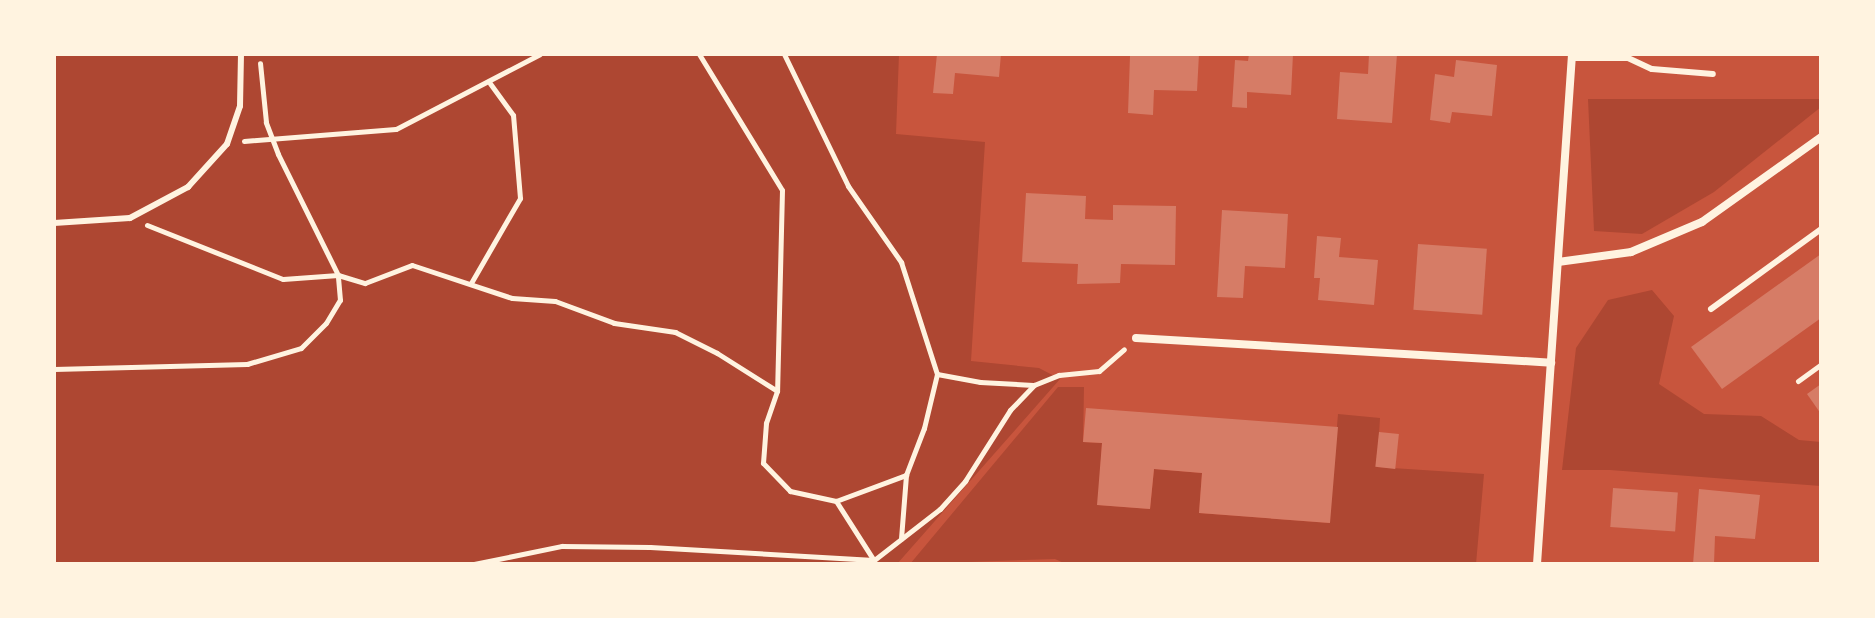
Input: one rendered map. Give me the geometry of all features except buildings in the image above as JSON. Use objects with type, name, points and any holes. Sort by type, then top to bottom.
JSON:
[{"type":"street","points":[[1537,564],[1572,56]]},
{"type":"street","points":[[1558,262],[1631,252],[1702,222],[1821,137]]},
{"type":"street","points":[[1136,338],[1551,363]]},
{"type":"lane","points":[[54,223],[130,218],[188,187],[227,144],[240,106],[241,54]]},
{"type":"lane","points":[[1572,56],[1628,58],[1652,69],[1713,74]]},
{"type":"lane","points":[[1711,309],[1821,229]]},
{"type":"path","points":[[54,369],[247,364],[301,348],[326,323],[340,300],[338,275],[266,122],[259,54]]},
{"type":"path","points":[[227,144],[272,137],[396,129],[490,83],[540,54]]},
{"type":"path","points":[[699,54],[782,190],[777,391],[766,423],[763,463],[790,491],[836,501],[906,475]]},
{"type":"path","points":[[784,54],[848,186],[901,262],[937,374],[924,428],[906,475],[901,539]]},
{"type":"path","points":[[471,283],[520,198],[513,115],[490,83]]},
{"type":"path","points":[[130,218],[283,279],[338,275],[365,283],[412,265],[512,298],[555,301],[614,323],[675,332],[717,353],[777,391]]},
{"type":"path","points":[[474,564],[562,546],[650,547],[872,562],[940,509],[965,481],[1010,410],[1034,385],[1059,375],[1099,371],[1136,338]]},
{"type":"path","points":[[1798,381],[1821,364]]},
{"type":"path","points":[[937,374],[980,382],[1034,385]]},
{"type":"path","points":[[836,501],[872,562]]},
{"type":"shaded area","points":[[54,54],[899,54],[896,134],[985,142],[971,361],[1039,368],[1060,379],[897,564],[54,564]]},
{"type":"shaded area","points":[[1588,99],[1821,99],[1821,107],[1714,192],[1642,234],[1594,231]]},
{"type":"shaded area","points":[[1652,290],[1674,316],[1659,384],[1704,414],[1761,416],[1799,440],[1821,442],[1821,486],[1610,470],[1562,470],[1576,348],[1608,300]]},
{"type":"shaded area","points":[[1058,387],[1084,387],[1083,442],[1102,443],[1098,505],[1150,509],[1154,469],[1202,473],[1199,513],[1329,523],[1338,414],[1380,418],[1377,467],[1484,474],[1476,564],[1066,564],[1055,559],[910,564]]}]
